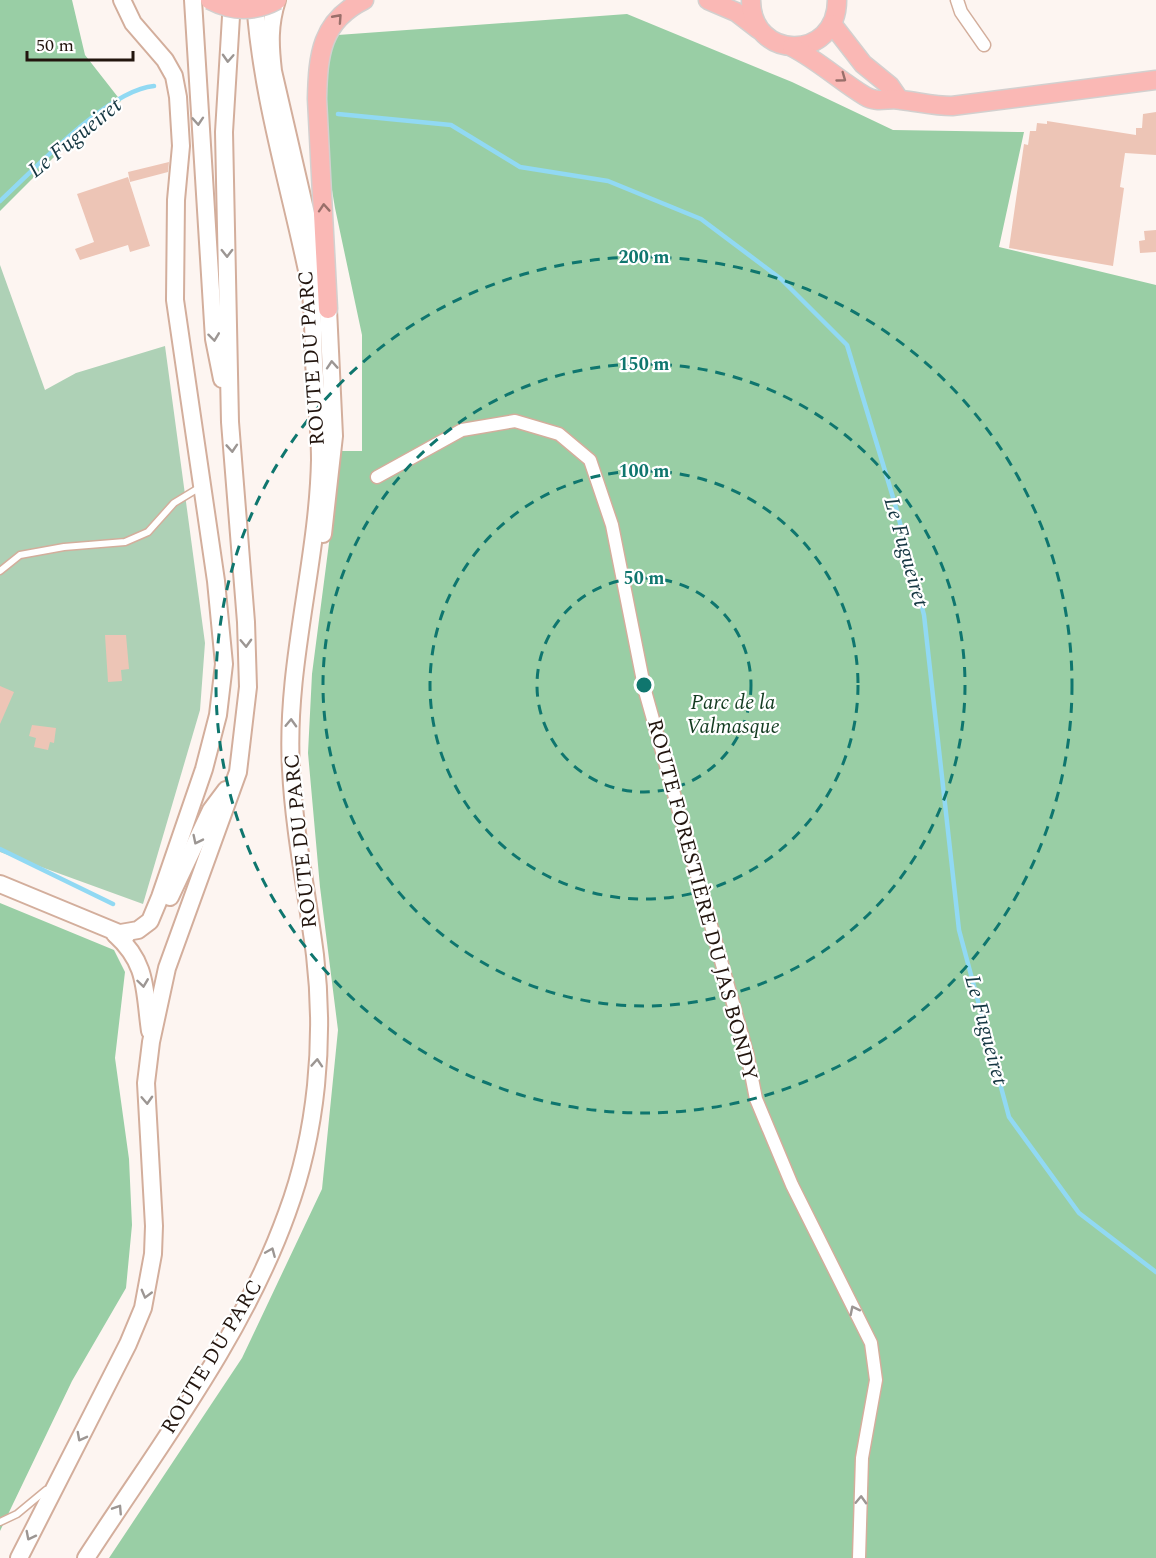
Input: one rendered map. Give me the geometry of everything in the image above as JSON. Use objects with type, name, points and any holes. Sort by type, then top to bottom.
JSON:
[{"type":"main road","points":[[116,934],[138,930],[150,921],[204,769],[222,693],[223,641],[179,332],[174,281],[182,146],[178,97],[174,76],[165,60],[133,23],[122,0]]},
{"type":"main road","points":[[193,0],[214,339],[230,422]]},
{"type":"main road","points":[[210,0],[231,9],[243,10],[267,6],[277,0]]},
{"type":"main road","points":[[19,1558],[128,1344],[149,1284],[154,1226],[146,1083],[151,1042],[167,968],[238,772],[248,687],[246,622],[230,422],[224,132],[232,0]]},
{"type":"main road","name":"ROUTE DU PARC","points":[[86,1558],[202,1379],[251,1298],[288,1213],[303,1159],[314,1104],[319,1022],[315,958],[294,809],[290,729],[320,460],[310,286],[260,63],[255,0]]},
{"type":"main road","points":[[277,0],[271,20],[273,71],[327,309]]},
{"type":"main road","points":[[307,588],[318,560],[329,501],[334,436],[317,99],[318,65],[325,40],[335,20],[345,10],[364,0]]},
{"type":"main road","points":[[708,0],[736,12],[778,44],[792,47],[814,58],[867,98],[882,101],[899,99],[933,106],[952,106],[1156,80]]},
{"type":"main road","points":[[751,0],[753,17],[760,30]]},
{"type":"main road","points":[[792,47],[815,41],[832,24],[837,0]]},
{"type":"main road","points":[[832,24],[863,64],[890,86],[899,99]]},
{"type":"main road","points":[[0,884],[116,934],[137,939],[152,934],[211,810],[238,772]]},
{"type":"main road","points":[[116,934],[130,947],[140,962],[151,1042]]},
{"type":"street","points":[[957,0],[961,12],[984,45]]},
{"type":"street","name":"ROUTE FORESTIÈRE DU JAS BONDY","points":[[377,477],[462,430],[515,421],[559,434],[590,460],[612,525],[645,691],[747,1053],[756,1099],[808,1216],[871,1343],[876,1380],[862,1458],[859,1558]]},
{"type":"lane","points":[[0,571],[20,555],[64,547],[125,542],[148,532],[174,503],[202,486]]},
{"type":"lane","points":[[0,1522],[38,1498],[59,1477]]},
{"type":"green space","points":[[0,0],[72,0],[85,55],[121,101],[84,127],[0,211]]},
{"type":"green space","name":"Parc de la Valmasque","points":[[627,14],[792,82],[893,130],[1024,132],[999,247],[1156,285],[1156,1558],[109,1558],[242,1358],[322,1189],[338,1030],[320,887],[308,753],[312,674],[341,451],[362,451],[362,335],[335,208],[311,64],[324,36]]},
{"type":"green space","points":[[0,265],[45,390],[76,373],[165,346],[205,643],[200,710],[143,904],[0,852]]},
{"type":"green space","points":[[0,903],[114,950],[125,972],[115,1058],[129,1159],[132,1225],[126,1288],[72,1381],[0,1531]]},
{"type":"building","points":[[1156,112],[1156,155],[1125,153],[1120,187],[1124,188],[1113,266],[1009,248],[1024,144],[1028,145],[1030,131],[1036,131],[1037,123],[1047,124],[1047,121],[1136,135],[1136,128],[1142,128],[1143,114]]},
{"type":"building","points":[[169,162],[168,172],[130,182],[128,172]]},
{"type":"building","points":[[128,177],[150,246],[130,252],[128,245],[80,260],[75,249],[94,242],[77,194]]},
{"type":"building","points":[[1156,230],[1156,252],[1140,253],[1139,241],[1145,240],[1144,231]]},
{"type":"building","points":[[105,635],[126,635],[129,669],[121,670],[122,681],[108,682]]},
{"type":"building","points":[[0,686],[14,692],[0,724]]},
{"type":"building","points":[[32,725],[56,728],[54,743],[50,742],[48,750],[34,747],[36,738],[29,736]]},
{"type":"waterway","name":"Le Fugueiret","points":[[0,201],[52,151],[95,115],[136,91],[154,86]]},
{"type":"waterway","name":"Le Fugueiret","points":[[338,114],[451,125],[520,167],[608,181],[701,219],[781,279],[847,345],[895,504],[924,615],[959,930],[1009,1117],[1079,1213],[1156,1272]]},
{"type":"waterway","points":[[0,849],[113,904]]}]
